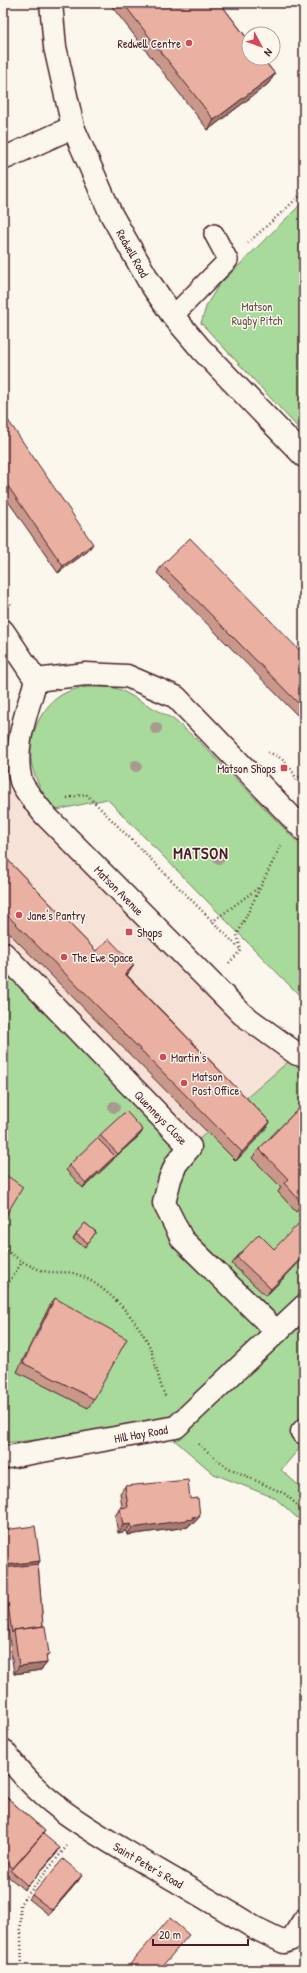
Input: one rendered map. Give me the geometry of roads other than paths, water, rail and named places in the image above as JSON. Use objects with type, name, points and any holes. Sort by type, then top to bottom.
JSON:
[{"type":"street","name":"Redwell Road","points":[[51,3],[55,47],[73,127],[111,214],[150,283],[173,316],[201,349],[304,456]]},
{"type":"street","points":[[3,159],[73,127]]},
{"type":"street","points":[[3,631],[36,680],[86,674],[127,676],[176,697],[299,825]]},
{"type":"street","name":"Matson Avenue","points":[[36,680],[23,726],[19,762],[21,782],[44,814],[242,1014],[297,1054],[304,1056]]},
{"type":"street","name":"Quenneys Close","points":[[3,953],[190,1147],[176,1164],[170,1179],[164,1203],[182,1239],[277,1332]]},
{"type":"street","name":"Hill Hay Road","points":[[3,1458],[173,1427],[304,1306]]},
{"type":"street","name":"Saint Peter's Road","points":[[3,1750],[12,1763],[37,1790],[55,1806],[83,1826],[255,1928],[284,1942],[298,1942],[304,1920]]},
{"type":"lane","points":[[173,316],[228,260],[214,234]]},
{"type":"place","name":"Redwell Centre","points":[[189,43]]},
{"type":"place","name":"Matson Shops","points":[[284,768]]},
{"type":"place","name":"Jane's Pantry","points":[[19,915]]},
{"type":"place","name":"Shops","points":[[129,932]]},
{"type":"place","name":"The Ewe Space","points":[[64,957]]},
{"type":"place","name":"Martin's","points":[[163,1057]]},
{"type":"place","name":"Matson Post Office","points":[[184,1083]]},
{"type":"district","name":"MATSON","points":[[201,853]]},
{"type":"park label","name":"Matson Rugby Pitch","points":[[257,313]]}]
